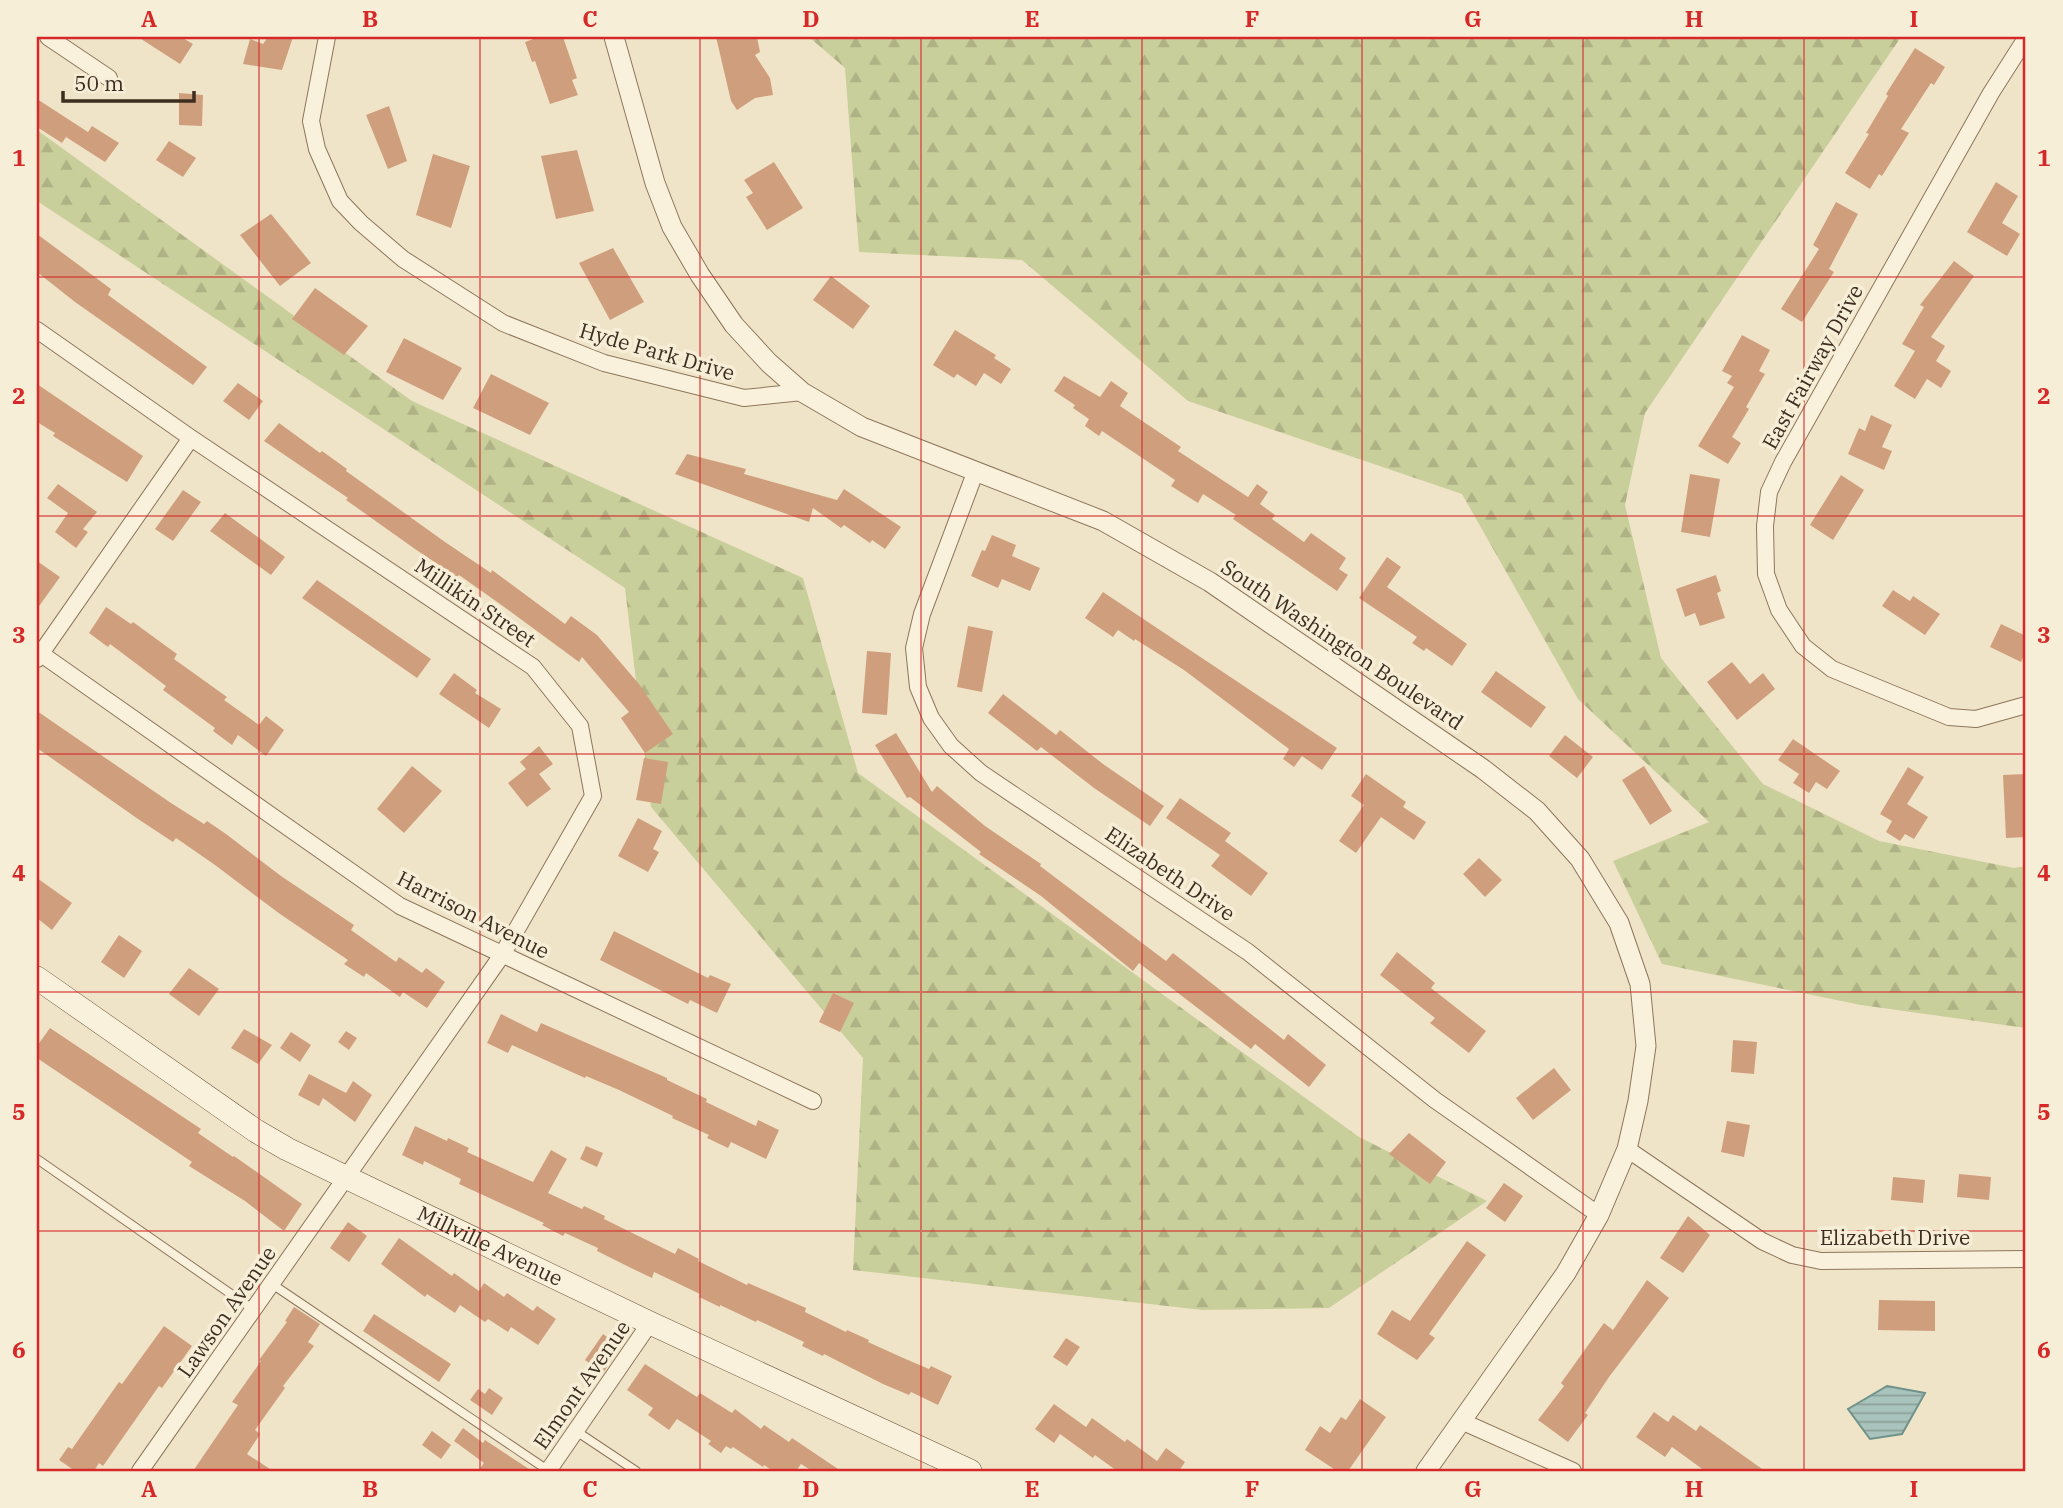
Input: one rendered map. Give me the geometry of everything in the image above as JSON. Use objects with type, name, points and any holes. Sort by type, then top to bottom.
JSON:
[{"type":"main road","name":"Millville Avenue","points":[[37,978],[256,1131],[287,1149],[650,1323],[970,1471]]},
{"type":"street","points":[[48,37],[108,78]]},
{"type":"street","name":"Hyde Park Drive","points":[[327,37],[311,121],[317,149],[340,201],[403,259],[503,323],[604,363],[744,398],[802,392]]},
{"type":"street","name":"South Washington Boulevard","points":[[614,37],[655,183],[672,227],[700,275],[734,324],[769,363],[802,392],[862,428],[1103,521],[1210,582],[1483,769],[1537,811],[1580,859],[1619,923],[1640,984],[1646,1046],[1638,1101],[1627,1149],[1599,1215],[1566,1273],[1426,1471]]},
{"type":"street","name":"East Fairway Drive","points":[[2026,38],[1984,105],[1783,462],[1769,492],[1765,526],[1766,574],[1779,610],[1803,646],[1832,669],[1949,717],[1976,719],[2026,705]]},
{"type":"street","name":"Millikin Street","points":[[37,330],[191,438],[533,667],[580,726],[593,796],[502,955],[347,1177]]},
{"type":"street","points":[[38,654],[191,438]]},
{"type":"street","name":"Elizabeth Drive","points":[[975,473],[922,614],[914,648],[918,687],[931,718],[951,746],[981,773],[1248,952],[1435,1100],[1599,1215]]},
{"type":"street","name":"Harrison Avenue","points":[[38,654],[400,906],[813,1101]]},
{"type":"street","name":"Elizabeth Drive","points":[[1627,1149],[1762,1241],[1792,1255],[1821,1261],[2026,1259]]},
{"type":"street","name":"Lawson Avenue","points":[[140,1471],[347,1177]]},
{"type":"street","name":"Elmont Avenue","points":[[549,1471],[650,1323]]},
{"type":"street","points":[[1461,1421],[1573,1471]]},
{"type":"lane","points":[[37,1159],[254,1310]]},
{"type":"lane","points":[[272,1284],[549,1471]]},
{"type":"lane","points":[[576,1431],[636,1471]]},
{"type":"green space","points":[[809,37],[1901,37],[1645,413],[1625,505],[1661,658],[1763,784],[1879,841],[2014,868],[2026,866],[2026,1028],[1861,1005],[1662,964],[1613,861],[1709,822],[1578,699],[1462,494],[1188,401],[1022,260],[859,252],[845,68]]},
{"type":"green space","points":[[37,130],[412,401],[803,578],[858,773],[1359,1137],[1487,1201],[1329,1308],[1202,1310],[853,1270],[863,1058],[651,807],[625,588],[37,201]]},
{"type":"water","points":[[1887,1386],[1925,1393],[1902,1434],[1870,1439],[1848,1409]]},
{"type":"building","points":[[138,37],[181,37],[193,44],[180,64]]},
{"type":"building","points":[[268,37],[293,37],[282,70],[243,64],[250,39],[263,44]]},
{"type":"building","points":[[539,37],[563,37],[577,78],[572,80],[578,95],[550,104],[535,61],[532,62],[525,42]]},
{"type":"building","points":[[716,37],[757,37],[760,52],[755,55],[770,78],[773,95],[755,98],[737,110],[731,101]]},
{"type":"building","points":[[1915,48],[1945,67],[1934,85],[1931,83],[1901,129],[1909,133],[1882,176],[1879,174],[1870,189],[1845,173],[1869,134],[1866,133],[1888,96],[1886,94]]},
{"type":"building","points":[[179,93],[203,95],[202,126],[179,125]]},
{"type":"building","points":[[37,99],[88,132],[92,126],[119,143],[105,162],[66,137],[62,143],[37,127]]},
{"type":"building","points":[[389,106],[407,161],[388,169],[366,115]]},
{"type":"building","points":[[169,141],[196,158],[183,177],[156,160]]},
{"type":"building","points":[[577,150],[594,211],[556,219],[541,156]]},
{"type":"building","points":[[433,154],[470,166],[451,228],[416,215]]},
{"type":"building","points":[[774,162],[803,208],[767,230],[746,197],[753,193],[744,180]]},
{"type":"building","points":[[1996,182],[2018,196],[2002,223],[2020,234],[2007,256],[1967,232]]},
{"type":"building","points":[[1836,202],[1858,214],[1829,269],[1834,272],[1802,322],[1781,309],[1819,249],[1813,245]]},
{"type":"building","points":[[271,214],[311,263],[280,286],[240,235]]},
{"type":"building","points":[[37,234],[111,289],[108,295],[207,367],[193,385],[37,272]]},
{"type":"building","points":[[613,248],[644,302],[610,320],[579,263]]},
{"type":"building","points":[[1954,261],[1974,276],[1931,337],[1945,346],[1936,361],[1951,371],[1941,388],[1927,379],[1915,399],[1894,386],[1915,351],[1902,344],[1924,307],[1920,305]]},
{"type":"building","points":[[831,276],[870,306],[853,329],[813,300]]},
{"type":"building","points":[[315,288],[368,326],[344,355],[292,319]]},
{"type":"building","points":[[955,330],[996,355],[994,358],[1011,369],[1001,384],[984,373],[976,386],[957,374],[954,378],[933,365]]},
{"type":"building","points":[[1742,335],[1770,350],[1759,371],[1765,374],[1732,437],[1741,443],[1728,464],[1698,446],[1734,387],[1727,383],[1732,376],[1722,371]]},
{"type":"building","points":[[404,338],[462,368],[443,400],[386,372]]},
{"type":"building","points":[[491,374],[549,403],[530,435],[473,408]]},
{"type":"building","points":[[1064,376],[1100,397],[1111,381],[1128,393],[1120,406],[1181,447],[1178,451],[1248,497],[1257,484],[1268,492],[1260,504],[1275,515],[1272,519],[1304,542],[1311,533],[1346,558],[1339,569],[1348,575],[1337,591],[1233,519],[1236,515],[1203,494],[1198,503],[1171,486],[1175,480],[1102,431],[1099,436],[1085,426],[1089,419],[1073,408],[1075,405],[1054,391]]},
{"type":"building","points":[[238,383],[263,401],[249,420],[223,401]]},
{"type":"building","points":[[37,384],[143,456],[127,482],[53,436],[55,433],[37,422]]},
{"type":"building","points":[[1871,415],[1892,425],[1882,447],[1892,451],[1884,470],[1848,454],[1859,428],[1865,431]]},
{"type":"building","points":[[279,423],[320,453],[322,451],[445,542],[491,573],[492,570],[565,624],[571,616],[597,635],[639,684],[673,734],[645,753],[621,718],[629,712],[582,657],[579,662],[459,575],[457,577],[415,549],[346,500],[348,498],[264,441]]},
{"type":"building","points":[[687,454],[746,469],[744,474],[837,500],[844,489],[901,527],[885,549],[872,540],[870,543],[844,525],[841,528],[813,508],[809,522],[675,474]]},
{"type":"building","points":[[1690,474],[1720,479],[1710,537],[1681,532]]},
{"type":"building","points":[[1841,475],[1864,490],[1833,540],[1810,525]]},
{"type":"building","points":[[58,484],[97,512],[83,529],[88,532],[76,548],[55,532],[68,513],[47,498]]},
{"type":"building","points":[[183,490],[201,502],[173,541],[155,529]]},
{"type":"building","points":[[225,513],[285,557],[271,575],[210,531]]},
{"type":"building","points":[[992,535],[1016,545],[1012,556],[1040,568],[1030,591],[1002,579],[998,588],[971,576]]},
{"type":"building","points":[[1387,557],[1401,567],[1387,587],[1467,644],[1452,666],[1426,648],[1424,651],[1412,643],[1417,637],[1359,598]]},
{"type":"building","points":[[37,561],[60,577],[37,609]]},
{"type":"building","points":[[1716,575],[1721,591],[1717,593],[1725,618],[1700,626],[1695,613],[1685,617],[1676,589]]},
{"type":"building","points":[[317,580],[431,659],[417,678],[302,598]]},
{"type":"building","points":[[1893,590],[1910,601],[1913,596],[1940,614],[1925,635],[1882,606]]},
{"type":"building","points":[[1103,592],[1337,748],[1322,770],[1302,756],[1294,767],[1283,759],[1289,749],[1184,670],[1118,630],[1113,637],[1085,618]]},
{"type":"building","points":[[106,607],[131,624],[133,622],[177,654],[174,659],[227,697],[224,700],[259,725],[266,716],[284,730],[266,756],[238,735],[232,745],[213,731],[215,728],[163,690],[166,686],[110,644],[108,647],[89,633]]},
{"type":"building","points":[[2001,624],[2026,636],[2026,651],[2021,662],[1990,647]]},
{"type":"building","points":[[968,626],[993,631],[982,692],[957,687]]},
{"type":"building","points":[[867,651],[891,653],[887,715],[862,713]]},
{"type":"building","points":[[1732,662],[1750,684],[1763,673],[1775,689],[1737,720],[1707,682]]},
{"type":"building","points":[[1496,671],[1546,707],[1531,728],[1481,692]]},
{"type":"building","points":[[454,673],[477,690],[475,693],[501,709],[489,728],[439,694]]},
{"type":"building","points":[[1003,694],[1056,735],[1060,730],[1164,806],[1150,826],[1041,747],[1037,751],[988,713]]},
{"type":"building","points":[[37,711],[171,803],[226,834],[281,876],[354,925],[351,930],[396,962],[399,957],[422,973],[426,968],[445,982],[427,1008],[403,992],[400,997],[366,973],[364,977],[344,964],[348,960],[215,865],[176,838],[173,842],[138,819],[37,748]]},
{"type":"building","points":[[896,733],[932,792],[937,786],[985,826],[1041,864],[1040,866],[1166,961],[1173,953],[1284,1040],[1288,1034],[1326,1065],[1309,1087],[1255,1044],[1251,1049],[1139,963],[1133,971],[1041,896],[979,854],[981,852],[910,797],[907,798],[875,745]]},
{"type":"building","points":[[1565,735],[1593,757],[1577,778],[1549,756]]},
{"type":"building","points":[[1793,739],[1840,771],[1827,789],[1816,782],[1809,793],[1793,783],[1799,774],[1778,760]]},
{"type":"building","points":[[539,746],[553,764],[539,774],[551,789],[527,807],[508,783],[526,769],[520,762]]},
{"type":"building","points":[[644,758],[668,762],[661,804],[636,800]]},
{"type":"building","points":[[412,766],[442,791],[404,833],[377,809]]},
{"type":"building","points":[[1644,766],[1672,811],[1650,825],[1622,780]]},
{"type":"building","points":[[1908,767],[1924,777],[1907,804],[1928,817],[1914,839],[1905,834],[1900,841],[1886,832],[1892,821],[1880,814]]},
{"type":"building","points":[[1366,774],[1406,802],[1403,807],[1426,822],[1414,840],[1381,817],[1356,853],[1339,841],[1364,805],[1351,796]]},
{"type":"building","points":[[2026,774],[2026,837],[2006,838],[2003,775]]},
{"type":"building","points":[[1180,798],[1231,833],[1225,841],[1268,873],[1251,896],[1211,866],[1220,855],[1166,818]]},
{"type":"building","points":[[638,818],[662,831],[653,849],[659,852],[648,872],[618,856]]},
{"type":"building","points":[[1479,858],[1502,880],[1485,897],[1463,874]]},
{"type":"building","points":[[37,878],[72,903],[52,930],[37,918]]},
{"type":"building","points":[[614,931],[708,978],[710,975],[731,984],[717,1013],[690,1000],[688,1004],[600,960]]},
{"type":"building","points":[[119,935],[142,951],[124,978],[101,962]]},
{"type":"building","points":[[1397,952],[1435,983],[1431,988],[1486,1031],[1469,1053],[1430,1023],[1435,1018],[1380,975]]},
{"type":"building","points":[[189,968],[219,989],[199,1016],[169,994]]},
{"type":"building","points":[[833,993],[854,1003],[840,1032],[819,1022]]},
{"type":"building","points":[[501,1014],[537,1032],[541,1023],[667,1078],[707,1099],[706,1102],[756,1126],[758,1120],[779,1130],[766,1159],[731,1142],[728,1148],[707,1138],[709,1135],[619,1090],[586,1076],[585,1078],[512,1045],[508,1053],[487,1043]]},
{"type":"building","points":[[50,1028],[201,1129],[198,1133],[302,1204],[284,1231],[245,1201],[189,1166],[192,1162],[37,1058],[37,1046]]},
{"type":"building","points":[[244,1029],[272,1045],[258,1064],[231,1048]]},
{"type":"building","points":[[346,1031],[357,1038],[349,1050],[338,1042]]},
{"type":"building","points":[[291,1032],[311,1045],[300,1062],[280,1048]]},
{"type":"building","points":[[1733,1040],[1757,1042],[1754,1074],[1731,1072]]},
{"type":"building","points":[[1554,1068],[1571,1090],[1533,1120],[1516,1098]]},
{"type":"building","points":[[309,1074],[346,1093],[353,1081],[372,1095],[355,1122],[323,1098],[319,1106],[298,1095]]},
{"type":"building","points":[[1727,1121],[1750,1125],[1744,1157],[1721,1152]]},
{"type":"building","points":[[415,1126],[447,1141],[448,1138],[469,1148],[467,1152],[533,1182],[551,1150],[567,1159],[548,1193],[582,1209],[584,1206],[605,1216],[604,1219],[675,1254],[678,1248],[747,1285],[748,1283],[806,1308],[805,1312],[901,1357],[952,1376],[938,1405],[911,1392],[909,1395],[883,1384],[824,1354],[823,1356],[802,1346],[804,1342],[757,1320],[756,1322],[720,1307],[699,1297],[700,1294],[654,1272],[652,1278],[597,1251],[598,1248],[565,1233],[563,1236],[542,1225],[544,1223],[459,1184],[461,1179],[424,1161],[423,1165],[402,1155]]},
{"type":"building","points":[[1409,1133],[1446,1162],[1430,1184],[1389,1154]]},
{"type":"building","points":[[586,1146],[603,1153],[597,1167],[580,1159]]},
{"type":"building","points":[[1959,1174],[1991,1177],[1989,1200],[1957,1197]]},
{"type":"building","points":[[1893,1177],[1925,1180],[1923,1203],[1891,1200]]},
{"type":"building","points":[[1504,1183],[1523,1196],[1505,1222],[1486,1208]]},
{"type":"building","points":[[1688,1216],[1710,1235],[1683,1273],[1660,1258]]},
{"type":"building","points":[[348,1222],[367,1236],[349,1262],[330,1248]]},
{"type":"building","points":[[399,1238],[452,1276],[454,1273],[479,1291],[484,1283],[504,1297],[507,1293],[533,1311],[537,1306],[556,1319],[538,1345],[511,1327],[508,1332],[488,1319],[485,1322],[460,1305],[455,1313],[427,1294],[425,1297],[381,1264]]},
{"type":"building","points":[[1467,1241],[1486,1255],[1429,1334],[1435,1338],[1417,1360],[1377,1334],[1392,1310],[1410,1321]]},
{"type":"building","points":[[1647,1280],[1669,1298],[1609,1377],[1585,1413],[1588,1415],[1568,1442],[1538,1420],[1564,1386],[1561,1383],[1604,1323],[1613,1330]]},
{"type":"building","points":[[1879,1300],[1935,1301],[1935,1331],[1878,1330]]},
{"type":"building","points":[[294,1307],[320,1324],[308,1342],[314,1346],[283,1386],[285,1388],[255,1430],[260,1434],[247,1454],[273,1471],[193,1471],[238,1405],[232,1402],[287,1322],[285,1321]]},
{"type":"building","points":[[374,1314],[451,1364],[439,1382],[363,1331]]},
{"type":"building","points":[[164,1326],[192,1346],[162,1388],[159,1386],[103,1466],[99,1463],[94,1471],[75,1471],[59,1460],[68,1447],[72,1449],[119,1382],[122,1384]]},
{"type":"building","points":[[603,1334],[621,1347],[603,1373],[585,1360]]},
{"type":"building","points":[[1066,1338],[1080,1347],[1067,1366],[1053,1357]]},
{"type":"building","points":[[645,1364],[697,1397],[700,1393],[732,1413],[735,1409],[761,1429],[764,1425],[789,1442],[792,1438],[841,1471],[812,1471],[801,1464],[796,1471],[773,1471],[733,1447],[731,1449],[726,1446],[721,1453],[708,1444],[711,1441],[677,1419],[669,1430],[648,1415],[653,1408],[627,1390]]},
{"type":"building","points":[[489,1388],[503,1398],[492,1415],[470,1400],[478,1389],[485,1394]]},
{"type":"building","points":[[1360,1399],[1386,1417],[1348,1471],[1337,1471],[1305,1450],[1320,1426],[1330,1433],[1341,1417],[1346,1420]]},
{"type":"building","points":[[1054,1404],[1086,1427],[1092,1418],[1157,1461],[1166,1448],[1185,1462],[1179,1471],[1117,1471],[1095,1455],[1093,1458],[1060,1434],[1054,1443],[1035,1429]]},
{"type":"building","points":[[1654,1412],[1668,1422],[1673,1415],[1696,1431],[1700,1425],[1765,1471],[1705,1471],[1672,1447],[1665,1457],[1636,1437]]},
{"type":"building","points":[[463,1428],[483,1443],[485,1440],[532,1471],[478,1471],[484,1463],[454,1441]]},
{"type":"building","points":[[432,1431],[451,1445],[441,1459],[422,1445]]}]
